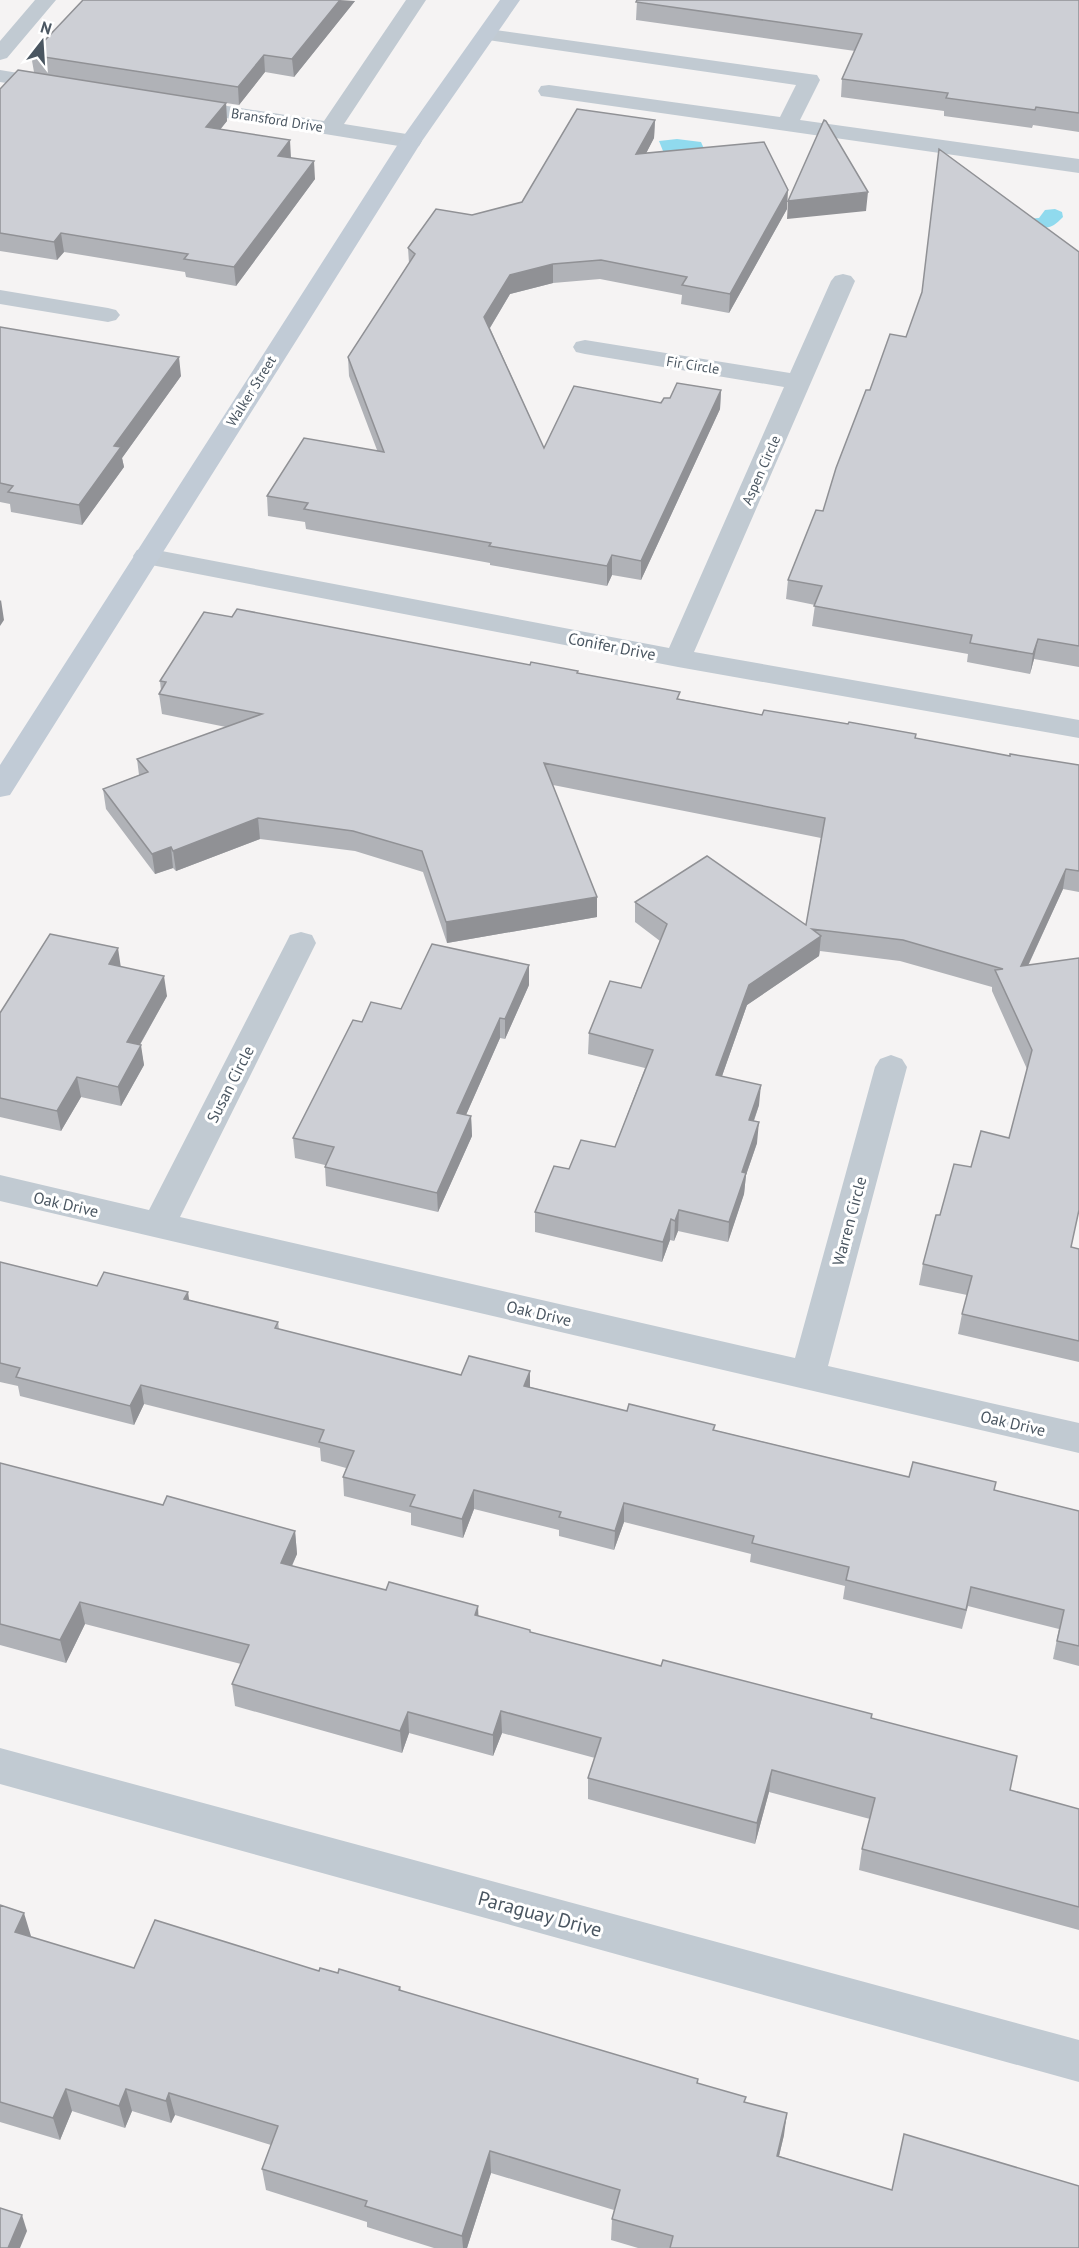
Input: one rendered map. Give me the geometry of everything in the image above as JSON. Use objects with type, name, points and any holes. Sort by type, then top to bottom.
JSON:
[{"type":"main road","name":"Walker Street","points":[[0,788],[411,141],[488,35],[510,0]]},
{"type":"street","points":[[0,54],[46,0]]},
{"type":"street","points":[[330,128],[416,0]]},
{"type":"street","points":[[488,35],[809,80],[787,125]]},
{"type":"street","points":[[0,76],[71,87]]},
{"type":"street","points":[[549,91],[1079,166]]},
{"type":"street","name":"Bransford Drive","points":[[165,102],[411,141]]},
{"type":"street","name":"Aspen Circle","points":[[678,658],[843,280]]},
{"type":"street","points":[[0,297],[108,315]]},
{"type":"street","name":"Fir Circle","points":[[585,347],[800,382]]},
{"type":"street","name":"Conifer Drive","points":[[146,556],[678,658],[1079,729]]},
{"type":"street","name":"Susan Circle","points":[[158,1226],[301,943]]},
{"type":"street","name":"Warren Circle","points":[[808,1375],[891,1067]]},
{"type":"street","name":"Oak Drive","points":[[0,1188],[1079,1438]]},
{"type":"street","name":"Paraguay Drive","points":[[0,1766],[1079,2061]]},
{"type":"water","points":[[677,139],[701,142],[710,162],[665,156],[659,141]]},
{"type":"water","points":[[1055,209],[1062,212],[1063,217],[1049,227],[1042,227],[1026,219],[1039,218],[1045,210]]},
{"type":"building","points":[[83,0],[340,0],[292,59],[264,55],[238,87],[31,55]]},
{"type":"building","points":[[637,0],[1079,0],[1079,113],[1036,107],[1035,110],[946,98],[948,93],[842,79],[862,34],[636,2]]},
{"type":"building","points":[[18,70],[226,103],[206,127],[290,140],[278,156],[314,161],[234,267],[184,259],[188,254],[61,233],[54,242],[0,233],[0,89]]},
{"type":"building","points":[[577,109],[655,120],[636,154],[764,142],[788,190],[730,294],[682,285],[687,277],[601,260],[553,264],[510,275],[484,317],[544,448],[574,386],[661,403],[664,398],[670,398],[677,383],[721,390],[641,561],[612,555],[607,566],[489,546],[491,543],[304,509],[308,503],[267,496],[304,438],[384,452],[348,357],[415,254],[408,248],[436,209],[472,215],[522,202]]},
{"type":"building","points":[[824,120],[868,192],[788,201]]},
{"type":"building","points":[[939,149],[1079,252],[1079,646],[1038,639],[1033,654],[970,643],[972,635],[814,606],[822,586],[788,580],[816,510],[823,511],[836,468],[866,390],[870,390],[890,334],[906,337],[922,292]]},
{"type":"building","points":[[0,327],[179,357],[114,446],[121,447],[79,505],[8,492],[13,486],[0,483]]},
{"type":"building","points":[[237,609],[530,665],[531,662],[578,671],[577,673],[680,692],[677,699],[762,715],[764,710],[848,724],[849,722],[916,734],[915,738],[1010,756],[1010,754],[1079,765],[1079,871],[1066,869],[1021,966],[1079,958],[1079,1210],[1071,1247],[1079,1249],[1079,1341],[962,1314],[972,1276],[923,1264],[936,1215],[940,1215],[954,1164],[971,1167],[981,1131],[1009,1138],[1032,1050],[995,970],[1003,969],[903,940],[812,929],[821,936],[749,985],[716,1075],[761,1085],[749,1120],[759,1122],[742,1172],[746,1173],[729,1222],[679,1210],[675,1221],[671,1219],[663,1242],[535,1212],[554,1166],[569,1169],[581,1140],[615,1147],[653,1050],[589,1033],[610,981],[641,988],[667,924],[635,902],[707,856],[806,925],[825,818],[544,763],[597,897],[446,922],[422,851],[353,831],[258,818],[173,851],[171,847],[152,854],[103,789],[148,772],[137,759],[262,714],[159,694],[166,682],[160,681],[204,612],[232,617]]},
{"type":"building","points":[[50,934],[118,948],[109,964],[164,976],[127,1042],[141,1045],[118,1087],[77,1077],[57,1111],[0,1098],[0,1013]]},
{"type":"building","points":[[432,944],[529,965],[505,1019],[500,1018],[457,1113],[471,1116],[437,1193],[325,1167],[334,1147],[293,1138],[353,1020],[362,1022],[371,1002],[401,1009]]},
{"type":"building","points":[[0,1262],[97,1286],[104,1272],[188,1292],[184,1299],[278,1322],[275,1328],[461,1375],[469,1356],[530,1371],[524,1386],[627,1411],[629,1404],[715,1425],[713,1430],[909,1477],[913,1462],[996,1482],[994,1490],[1079,1511],[1079,1646],[1057,1641],[1064,1610],[971,1587],[966,1610],[846,1580],[849,1567],[752,1543],[754,1536],[624,1503],[615,1531],[559,1517],[561,1512],[474,1490],[462,1519],[410,1506],[415,1495],[343,1477],[354,1451],[319,1442],[324,1430],[141,1385],[130,1406],[16,1377],[20,1368],[0,1363]]},
{"type":"building","points":[[0,1463],[163,1505],[167,1496],[295,1531],[281,1563],[386,1590],[389,1582],[478,1606],[475,1615],[530,1630],[530,1632],[661,1666],[663,1660],[872,1714],[871,1718],[1017,1756],[1010,1790],[1079,1809],[1079,1907],[862,1849],[875,1798],[772,1770],[757,1823],[588,1778],[601,1738],[501,1711],[493,1735],[408,1712],[400,1731],[232,1684],[249,1645],[80,1602],[60,1640],[0,1624]]},
{"type":"building","points":[[0,1905],[24,1913],[15,1932],[134,1968],[155,1920],[319,1971],[320,1968],[338,1973],[339,1969],[400,1987],[399,1990],[698,2079],[697,2083],[746,2097],[744,2102],[787,2113],[777,2156],[892,2190],[904,2134],[1079,2186],[1079,2248],[670,2248],[673,2236],[612,2219],[620,2190],[490,2151],[462,2236],[365,2206],[367,2201],[262,2169],[278,2126],[169,2093],[166,2101],[126,2089],[119,2106],[66,2089],[53,2118],[0,2102]]},
{"type":"building","points":[[0,2208],[22,2215],[8,2248],[0,2248]]}]
